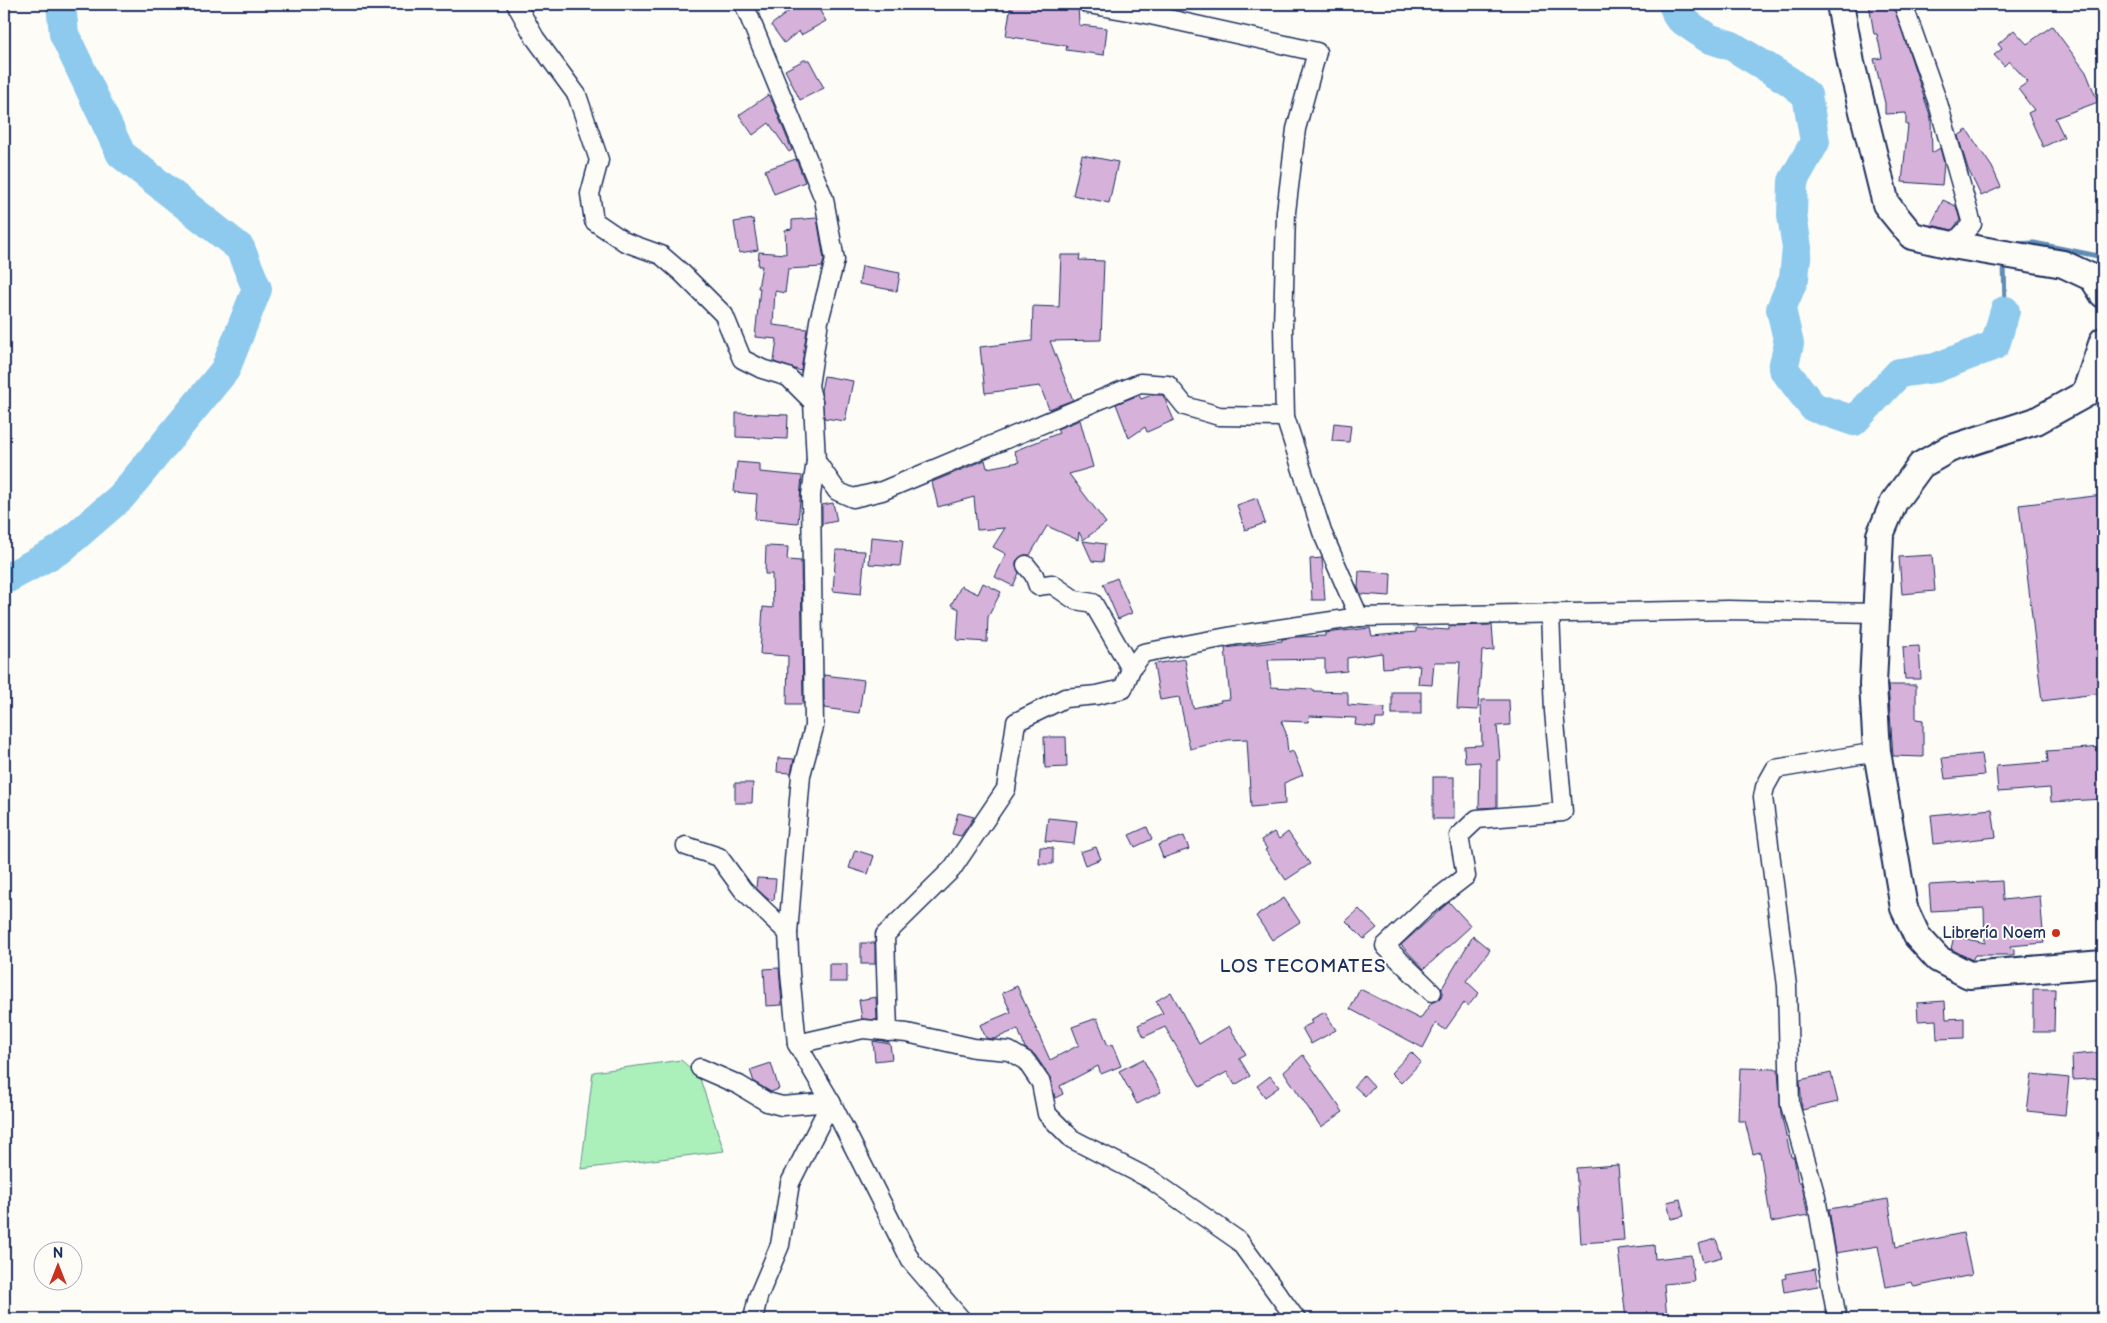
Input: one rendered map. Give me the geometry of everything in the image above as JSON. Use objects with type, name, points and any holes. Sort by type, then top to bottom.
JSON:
[{"type":"main road","points":[[1840,4],[1851,63],[1886,204],[1912,236],[2063,264],[2093,278],[2103,294]]},
{"type":"main road","points":[[2103,341],[2085,394],[2036,422],[1949,449],[1922,465],[1894,502],[1880,535],[1873,684],[1877,752],[1904,908],[1917,936],[1938,959],[1969,975],[2103,964]]},
{"type":"street","points":[[516,4],[535,38],[578,95],[598,160],[590,194],[594,222],[625,242],[661,255],[724,315],[742,358],[762,369],[788,377],[813,402]]},
{"type":"street","points":[[744,4],[824,199],[835,260],[819,322],[809,386],[813,402],[816,460],[811,495],[814,727],[801,775],[788,933],[797,1044],[831,1102],[911,1261],[960,1319]]},
{"type":"street","points":[[1088,4],[1146,14],[1317,52],[1296,129],[1286,212],[1283,327],[1285,417],[1322,532],[1359,617]]},
{"type":"street","points":[[1903,4],[1938,104],[1972,224],[1964,247]]},
{"type":"street","points":[[816,460],[837,491],[853,498],[882,491],[1140,383],[1168,385],[1185,406],[1219,416],[1285,417]]},
{"type":"street","points":[[1026,565],[1034,575],[1038,586],[1052,584],[1075,600],[1093,603],[1130,669]]},
{"type":"street","points":[[888,1032],[885,935],[952,870],[1006,790],[1016,722],[1065,698],[1097,695],[1123,689],[1130,669],[1142,653],[1238,635],[1359,617],[1728,610],[1876,613]]},
{"type":"street","points":[[1432,992],[1385,946],[1426,907],[1466,876],[1459,836],[1477,819],[1563,812],[1554,711],[1550,613]]},
{"type":"street","points":[[1837,1319],[1816,1197],[1790,1106],[1788,986],[1763,797],[1765,787],[1775,770],[1877,752]]},
{"type":"street","points":[[686,846],[719,857],[743,890],[788,933]]},
{"type":"street","points":[[797,1044],[863,1029],[907,1033],[974,1048],[1009,1051],[1026,1061],[1040,1083],[1046,1114],[1072,1139],[1150,1179],[1239,1241],[1296,1319]]},
{"type":"street","points":[[700,1068],[739,1085],[767,1102],[782,1106],[831,1102]]},
{"type":"street","points":[[753,1319],[758,1297],[780,1245],[790,1183],[831,1102]]},
{"type":"green space","points":[[681,1060],[699,1076],[724,1151],[581,1169],[593,1072]]},
{"type":"building","points":[[785,4],[816,4],[826,21],[801,35],[799,31],[784,43],[771,25],[788,12]]},
{"type":"building","points":[[1011,4],[1078,4],[1079,25],[1107,28],[1104,55],[1066,50],[1067,46],[1006,36]]},
{"type":"building","points":[[1869,4],[1893,4],[1931,118],[1932,153],[1940,148],[1944,163],[1942,185],[1902,182],[1908,125],[1906,125],[1906,113],[1885,114],[1885,103],[1874,59],[1882,58],[1877,34],[1874,34]]},
{"type":"building","points":[[2052,26],[2086,72],[2098,102],[2055,118],[2064,137],[2043,147],[2028,113],[2034,110],[2018,89],[2028,82],[2009,61],[2004,66],[1994,55],[2002,49],[1998,44],[2014,30],[2027,44]]},
{"type":"building","points":[[804,60],[809,60],[824,88],[800,100],[785,70]]},
{"type":"building","points":[[768,95],[792,150],[789,152],[769,123],[753,135],[739,115]]},
{"type":"building","points":[[1967,130],[1992,167],[2001,187],[1981,196],[1968,169],[1958,136]]},
{"type":"building","points":[[1082,155],[1118,162],[1109,203],[1073,195]]},
{"type":"building","points":[[796,159],[805,182],[774,194],[765,170]]},
{"type":"building","points":[[1943,200],[1956,206],[1960,220],[1952,230],[1931,225]]},
{"type":"building","points":[[817,218],[824,260],[822,267],[788,269],[785,293],[775,291],[773,325],[807,329],[801,371],[774,362],[777,339],[755,337],[760,288],[758,288],[762,266],[758,266],[759,252],[786,254],[785,230],[792,229],[792,220]]},
{"type":"building","points":[[753,219],[758,250],[739,253],[734,222]]},
{"type":"building","points":[[1061,255],[1080,255],[1079,260],[1104,261],[1101,340],[1050,341],[1073,400],[1049,409],[1040,386],[985,393],[980,347],[1032,341],[1033,306],[1059,307]]},
{"type":"building","points":[[862,266],[900,273],[897,291],[859,284]]},
{"type":"building","points":[[824,376],[853,381],[845,421],[824,418],[821,391]]},
{"type":"building","points":[[1139,395],[1141,399],[1152,395],[1163,395],[1174,420],[1147,432],[1145,427],[1129,438],[1116,404]]},
{"type":"building","points":[[736,413],[788,415],[787,439],[736,437]]},
{"type":"building","points":[[1080,420],[1093,467],[1069,474],[1106,523],[1083,540],[1079,532],[1078,540],[1047,526],[1030,555],[1024,555],[1016,561],[1019,573],[1013,586],[995,577],[1006,554],[993,547],[1005,528],[977,530],[974,497],[938,507],[932,482],[985,460],[987,468],[1019,462],[1014,451],[1059,433],[1057,429]]},
{"type":"building","points":[[1334,423],[1351,425],[1349,442],[1332,441]]},
{"type":"building","points":[[737,462],[760,464],[760,472],[802,476],[798,523],[755,519],[757,494],[734,492]]},
{"type":"building","points":[[2103,495],[2103,693],[2042,701],[2019,505]]},
{"type":"building","points":[[1257,498],[1265,523],[1245,530],[1237,505]]},
{"type":"building","points":[[833,503],[837,521],[822,524],[822,505]]},
{"type":"building","points":[[871,537],[903,540],[900,566],[869,564]]},
{"type":"building","points":[[1083,541],[1105,544],[1103,562],[1092,561]]},
{"type":"building","points":[[766,546],[788,547],[787,560],[801,561],[803,704],[787,704],[788,656],[760,654],[763,607],[773,608],[772,574],[765,574]]},
{"type":"building","points":[[836,550],[865,551],[861,594],[833,591]]},
{"type":"building","points":[[1932,555],[1935,591],[1902,594],[1899,557]]},
{"type":"building","points":[[1322,558],[1325,600],[1312,600],[1310,559]]},
{"type":"building","points":[[1359,571],[1391,573],[1390,596],[1361,594],[1358,588]]},
{"type":"building","points":[[1117,578],[1132,613],[1118,619],[1103,584]]},
{"type":"building","points":[[983,583],[1001,592],[988,617],[987,642],[957,640],[959,609],[951,605],[961,586],[978,594]]},
{"type":"building","points":[[1492,625],[1494,650],[1482,651],[1478,710],[1457,709],[1460,662],[1434,662],[1432,685],[1418,684],[1420,665],[1383,668],[1382,653],[1347,658],[1347,671],[1325,673],[1325,659],[1268,660],[1271,687],[1347,692],[1348,705],[1385,708],[1384,719],[1376,719],[1375,727],[1355,725],[1356,718],[1309,716],[1308,722],[1281,721],[1286,733],[1288,753],[1293,751],[1303,775],[1284,783],[1285,804],[1251,807],[1247,739],[1228,740],[1190,749],[1179,697],[1160,700],[1154,664],[1185,659],[1193,708],[1230,699],[1225,648],[1282,641],[1282,639],[1296,637],[1325,636],[1325,633],[1370,628],[1372,636],[1416,632],[1416,628],[1449,630],[1449,626]]},
{"type":"building","points":[[1919,646],[1921,679],[1905,679],[1903,647]]},
{"type":"building","points":[[824,675],[864,680],[859,713],[824,708]]},
{"type":"building","points":[[1888,685],[1916,685],[1916,719],[1923,720],[1923,757],[1893,756]]},
{"type":"building","points":[[1392,692],[1421,692],[1421,714],[1392,714]]},
{"type":"building","points":[[1481,700],[1509,700],[1510,725],[1497,726],[1500,760],[1497,760],[1497,807],[1479,808],[1480,762],[1465,763],[1464,746],[1482,745]]},
{"type":"building","points":[[1044,737],[1066,737],[1067,767],[1045,768]]},
{"type":"building","points":[[2103,747],[2103,799],[2051,802],[2050,788],[1998,792],[1996,766],[2048,762],[2047,751]]},
{"type":"building","points":[[1981,754],[1984,775],[1945,779],[1942,758]]},
{"type":"building","points":[[778,758],[794,759],[791,773],[777,772]]},
{"type":"building","points":[[1433,777],[1454,777],[1454,819],[1433,819]]},
{"type":"building","points":[[735,783],[753,783],[752,803],[735,803]]},
{"type":"building","points":[[1992,809],[1996,837],[1934,844],[1931,815]]},
{"type":"building","points":[[958,813],[974,817],[961,836],[952,834]]},
{"type":"building","points":[[1048,818],[1077,821],[1074,844],[1045,841]]},
{"type":"building","points":[[1147,827],[1152,839],[1135,847],[1129,835]]},
{"type":"building","points":[[1274,832],[1279,839],[1288,832],[1310,864],[1286,880],[1265,850],[1267,849],[1261,840]]},
{"type":"building","points":[[1184,836],[1189,849],[1163,858],[1158,845]]},
{"type":"building","points":[[1040,847],[1053,848],[1053,864],[1039,864]]},
{"type":"building","points":[[1096,847],[1101,859],[1085,865],[1080,852]]},
{"type":"building","points":[[855,850],[874,856],[868,874],[849,868]]},
{"type":"building","points":[[757,878],[776,879],[774,900],[768,899],[756,888]]},
{"type":"building","points":[[2002,881],[2003,900],[2040,896],[2044,943],[2010,946],[2010,948],[2014,949],[2014,955],[1975,955],[1972,960],[1951,949],[1954,936],[1985,943],[1984,908],[1931,911],[1929,885]]},
{"type":"building","points":[[1284,898],[1300,922],[1272,940],[1256,916]]},
{"type":"building","points":[[1449,902],[1471,926],[1424,969],[1401,945]]},
{"type":"building","points":[[1359,909],[1377,928],[1364,939],[1346,921]]},
{"type":"building","points":[[1473,936],[1490,950],[1466,981],[1479,993],[1468,1006],[1464,1003],[1445,1030],[1436,1023],[1423,1048],[1350,1009],[1360,989],[1420,1019],[1432,1002],[1440,999],[1442,988]]},
{"type":"building","points":[[861,943],[875,943],[875,964],[861,964]]},
{"type":"building","points":[[829,964],[847,964],[847,982],[829,982]]},
{"type":"building","points":[[779,968],[782,1005],[766,1006],[764,969]]},
{"type":"building","points":[[1017,986],[1050,1060],[1079,1045],[1072,1027],[1097,1018],[1108,1046],[1112,1044],[1121,1066],[1101,1074],[1098,1066],[1060,1086],[1063,1094],[1055,1098],[1050,1077],[1035,1055],[1025,1048],[1018,1029],[994,1039],[986,1038],[980,1025],[1011,1012],[1002,993]]},
{"type":"building","points":[[2033,989],[2055,989],[2054,1032],[2033,1032]]},
{"type":"building","points":[[1171,992],[1199,1044],[1229,1026],[1246,1054],[1239,1058],[1250,1076],[1235,1085],[1227,1072],[1200,1087],[1165,1027],[1144,1037],[1138,1025],[1163,1013],[1156,1001]]},
{"type":"building","points":[[876,997],[877,1020],[862,1019],[859,1000]]},
{"type":"building","points":[[1945,1001],[1946,1019],[1964,1018],[1964,1038],[1937,1039],[1936,1020],[1918,1021],[1917,1003]]},
{"type":"building","points":[[1325,1012],[1336,1030],[1311,1044],[1302,1028],[1312,1023],[1310,1020]]},
{"type":"building","points":[[873,1041],[890,1044],[892,1059],[875,1061]]},
{"type":"building","points":[[1411,1052],[1421,1062],[1401,1083],[1391,1073]]},
{"type":"building","points":[[2103,1052],[2103,1078],[2073,1080],[2072,1055]]},
{"type":"building","points":[[1303,1055],[1343,1112],[1321,1127],[1284,1072]]},
{"type":"building","points":[[1143,1059],[1161,1092],[1137,1104],[1119,1071]]},
{"type":"building","points":[[771,1063],[779,1089],[771,1092],[754,1082],[750,1070]]},
{"type":"building","points":[[1740,1068],[1778,1069],[1781,1114],[1791,1157],[1794,1157],[1798,1182],[1801,1182],[1808,1215],[1771,1222],[1760,1152],[1753,1154],[1745,1121],[1738,1121]]},
{"type":"building","points":[[1831,1073],[1838,1102],[1802,1110],[1800,1080]]},
{"type":"building","points":[[2032,1074],[2069,1078],[2065,1115],[2027,1111]]},
{"type":"building","points":[[1364,1075],[1374,1086],[1365,1096],[1354,1086]]},
{"type":"building","points":[[1270,1076],[1279,1087],[1265,1097],[1257,1086]]},
{"type":"building","points":[[1618,1165],[1624,1240],[1581,1243],[1576,1168]]},
{"type":"building","points":[[1680,1199],[1684,1216],[1671,1219],[1667,1202]]},
{"type":"building","points":[[1888,1199],[1896,1247],[1963,1233],[1972,1275],[1914,1287],[1912,1282],[1886,1287],[1878,1246],[1836,1253],[1829,1209]]},
{"type":"building","points":[[1716,1239],[1722,1257],[1703,1262],[1698,1244]]},
{"type":"building","points":[[1654,1245],[1655,1259],[1691,1255],[1694,1281],[1664,1284],[1667,1319],[1626,1319],[1618,1249]]},
{"type":"building","points":[[1815,1269],[1818,1286],[1784,1292],[1782,1279],[1786,1278],[1785,1274]]},
{"type":"waterway","points":[[4,580],[61,549],[121,497],[225,370],[257,289],[240,248],[121,154],[64,34],[61,4]]},
{"type":"waterway","points":[[1673,4],[1678,17],[1708,38],[1732,46],[1789,81],[1807,95],[1815,142],[1793,181],[1792,215],[1797,248],[1794,278],[1781,309],[1789,344],[1783,368],[1813,407],[1854,421],[1899,373],[1935,368],[1995,345],[2005,311]]},
{"type":"waterway","points":[[2015,244],[2034,243],[2103,257]]},
{"type":"waterway","points":[[2004,260],[2005,311]]},
{"type":"place","name":"Librería Noem","points":[[2056,933]]},
{"type":"district","name":"LOS TECOMATES","points":[[1303,966]]}]
